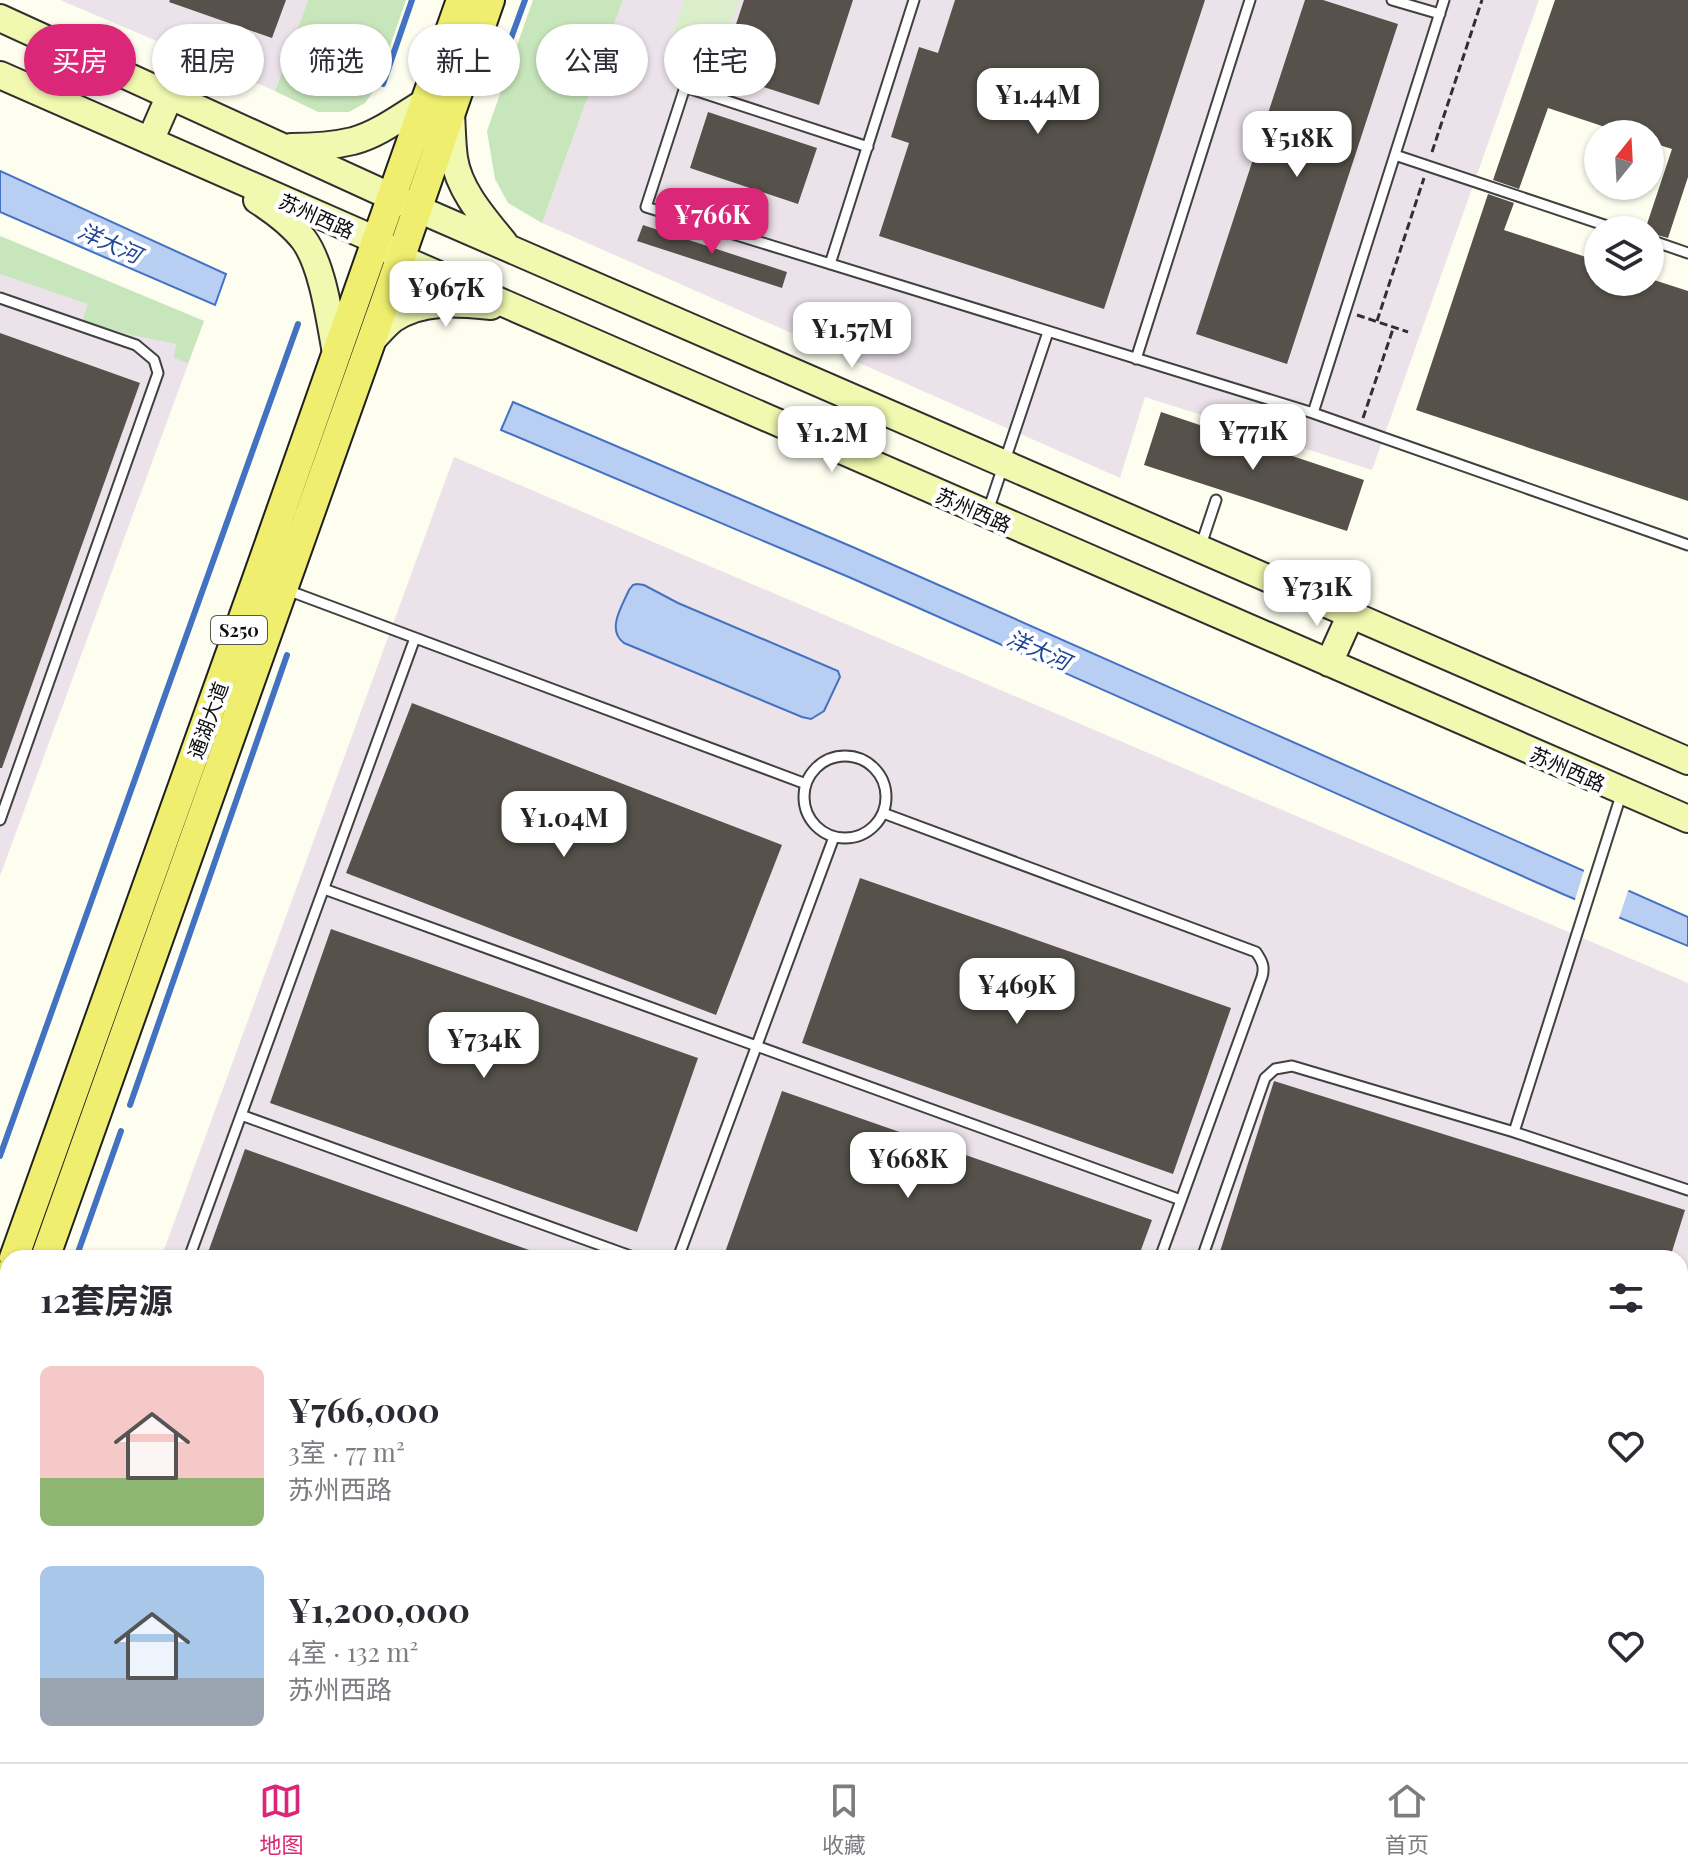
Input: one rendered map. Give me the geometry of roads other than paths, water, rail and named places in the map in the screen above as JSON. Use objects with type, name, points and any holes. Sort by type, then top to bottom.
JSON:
[{"type":"main road","name":"通湖大道","points":[[438,106],[461,0]]},
{"type":"main road","name":"通湖大道","points":[[17,1250],[270,584],[371,341],[400,258],[404,202],[438,106],[490,0]]},
{"type":"main road","points":[[0,18],[152,87]]},
{"type":"main road","name":"苏州西路","points":[[0,75],[376,240],[400,258],[1688,819]]},
{"type":"main road","points":[[150,141],[170,96]]},
{"type":"main road","points":[[172,96],[404,202],[1688,761]]},
{"type":"main road","points":[[286,148],[355,140],[438,106],[461,181],[481,214],[507,247]]},
{"type":"main road","points":[[211,168],[282,217],[305,241],[323,288],[336,353]]},
{"type":"main road","name":"通湖大道","points":[[48,1250],[270,584],[336,353],[376,240],[404,202]]},
{"type":"main road","points":[[371,341],[392,320],[411,310],[431,305],[457,302],[514,308]]},
{"type":"main road","points":[[1329,663],[1351,614]]},
{"type":"lane","points":[[830,264],[914,0]]},
{"type":"lane","points":[[1136,359],[1250,0]]},
{"type":"lane","points":[[1392,0],[1440,14]]},
{"type":"lane","points":[[1313,413],[1444,0]]},
{"type":"lane","points":[[868,147],[685,87],[646,207],[1313,413],[1688,545]]},
{"type":"lane","points":[[1395,155],[1584,218]]},
{"type":"lane","points":[[1664,245],[1688,253]]},
{"type":"lane","points":[[0,298],[136,345],[154,360],[158,373],[0,820]]},
{"type":"lane","points":[[987,514],[1048,332]]},
{"type":"lane","points":[[1200,548],[1216,500]]},
{"type":"lane","points":[[270,584],[806,784]]},
{"type":"lane","points":[[192,1250],[415,638]]},
{"type":"lane","points":[[835,757],[863,759],[883,779],[887,792],[883,813],[872,829],[860,835],[834,837],[822,831],[812,822],[806,810],[806,784],[812,771],[835,757]]},
{"type":"lane","points":[[1514,1132],[1622,791]]},
{"type":"lane","points":[[883,813],[1256,952],[1265,968],[1163,1250]]},
{"type":"lane","points":[[681,1250],[834,837]]},
{"type":"lane","points":[[324,889],[1181,1200]]},
{"type":"lane","points":[[1205,1250],[1265,1078],[1275,1069],[1292,1066],[1514,1132],[1688,1190]]},
{"type":"lane","points":[[241,1115],[614,1250]]},
{"type":"water","name":"洋大河","points":[[0,171],[226,274],[215,305],[0,212]]},
{"type":"water","name":"洋大河","points":[[513,402],[855,548],[1688,917],[1688,946],[1565,895],[851,578],[501,430]]},
{"type":"water","points":[[637,584],[838,671],[840,677],[824,711],[811,719],[802,717],[624,643],[616,631],[617,618],[629,590]]},
{"type":"waterway","points":[[392,58],[412,0]]},
{"type":"waterway","points":[[516,24],[525,0]]},
{"type":"waterway","points":[[0,1156],[298,324]]},
{"type":"waterway","points":[[130,1105],[287,655]]},
{"type":"waterway","points":[[79,1250],[121,1131]]}]
